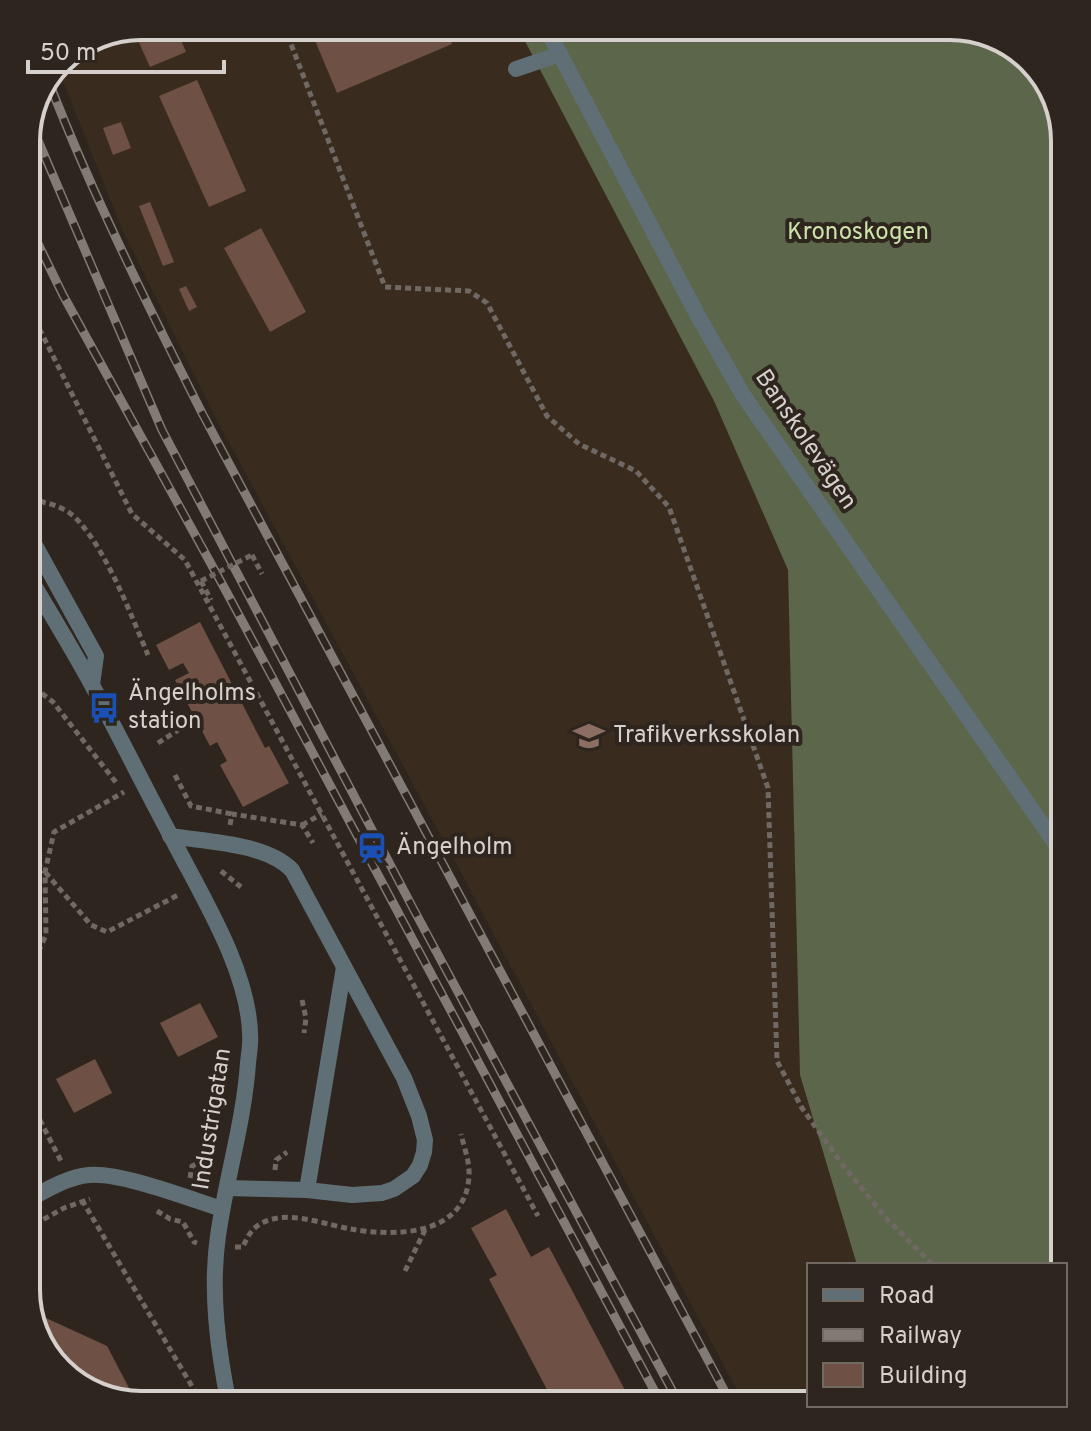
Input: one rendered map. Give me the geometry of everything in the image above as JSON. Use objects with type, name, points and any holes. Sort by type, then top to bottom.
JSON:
[{"type":"street","name":"Banskolevägen","points":[[552,40],[743,395],[1051,837]]},
{"type":"street","points":[[516,69],[560,54]]},
{"type":"street","name":"Industrigatan","points":[[40,554],[96,656],[92,684]]},
{"type":"street","name":"Industrigatan","points":[[40,596],[92,684],[220,933],[242,985],[251,1036],[246,1097],[217,1246],[215,1319],[226,1391]]},
{"type":"street","points":[[170,836],[263,852],[284,862],[297,878],[404,1078],[425,1140],[420,1165],[413,1176],[382,1193],[352,1195],[307,1190],[227,1188]]},
{"type":"street","points":[[307,1190],[344,967]]},
{"type":"street","points":[[40,1194],[70,1180],[102,1175],[222,1209]]},
{"type":"path","points":[[289,40],[385,287],[469,291],[487,303],[547,416],[579,444],[636,471],[669,507],[768,788],[777,1061],[802,1108],[842,1164],[885,1217],[931,1263]]},
{"type":"path","points":[[40,330],[132,514],[185,560],[538,1216]]},
{"type":"path","points":[[40,502],[64,509],[81,524],[114,579],[148,655]]},
{"type":"path","points":[[211,600],[201,581],[252,555],[262,574]]},
{"type":"path","points":[[40,692],[53,702],[124,792],[54,832],[45,872],[46,935],[40,948]]},
{"type":"path","points":[[247,699],[257,694]]},
{"type":"path","points":[[158,743],[195,719]]},
{"type":"path","points":[[175,775],[191,806],[232,814]]},
{"type":"path","points":[[302,825],[322,814]]},
{"type":"path","points":[[40,865],[91,925],[107,932],[177,896],[170,883]]},
{"type":"path","points":[[40,871],[45,872]]},
{"type":"path","points":[[221,871],[241,887]]},
{"type":"path","points":[[302,1000],[306,1018],[304,1033]]},
{"type":"path","points":[[40,1121],[70,1180],[195,1391]]},
{"type":"path","points":[[213,1148],[203,1161],[192,1166],[183,1222],[194,1242],[243,1247],[250,1232],[276,1218],[388,1233],[436,1225],[458,1207],[467,1193],[470,1174],[461,1134]]},
{"type":"path","points":[[40,1221],[82,1200],[98,1197]]},
{"type":"path","points":[[148,1206],[170,1219],[183,1222]]},
{"type":"path","points":[[405,1271],[425,1229]]},
{"type":"shaded area","name":"Trafikverksskolan","points":[[141,40],[524,40],[714,401],[788,570],[800,1075],[856,1263],[807,1263],[807,1391],[738,1391],[220,426],[122,229],[62,79],[85,57],[102,48]]},
{"type":"green space","name":"Kronoskogen","points":[[524,40],[957,40],[989,48],[1017,65],[1041,96],[1048,115],[1051,141],[1051,1263],[856,1263],[800,1075],[788,570],[714,401]]},
{"type":"building","points":[[138,40],[181,40],[186,52],[150,67]]},
{"type":"building","points":[[315,40],[450,40],[452,44],[337,93]]},
{"type":"building","points":[[197,80],[246,191],[209,207],[159,96]]},
{"type":"building","points":[[121,122],[131,148],[113,155],[103,128]]},
{"type":"building","points":[[150,202],[174,262],[163,266],[139,206]]},
{"type":"building","points":[[261,228],[306,312],[270,332],[224,248]]},
{"type":"building","points":[[186,286],[197,307],[189,311],[179,289]]},
{"type":"building","points":[[200,622],[265,748],[269,746],[289,783],[243,807],[220,765],[227,761],[217,742],[210,746],[175,680],[189,673],[183,663],[169,670],[156,645]]},
{"type":"building","points":[[200,1003],[218,1037],[178,1057],[160,1023]]},
{"type":"building","points":[[95,1059],[112,1093],[74,1113],[56,1079]]},
{"type":"building","points":[[506,1209],[531,1257],[549,1247],[625,1391],[548,1391],[489,1279],[497,1275],[471,1228]]},
{"type":"building","points":[[43,1317],[107,1346],[130,1390],[102,1383],[80,1370],[57,1346]]},
{"type":"railway","points":[[53,92],[103,210],[202,413],[725,1391]]},
{"type":"railway","points":[[40,145],[162,430],[414,910],[672,1391]]},
{"type":"railway","points":[[40,248],[655,1391]]},
{"type":"place","name":"Ängelholms station","points":[[104,708]]},
{"type":"place","name":"Trafikverksskolan","points":[[589,736]]},
{"type":"place","name":"Ängelholm","points":[[372,848]]}]
